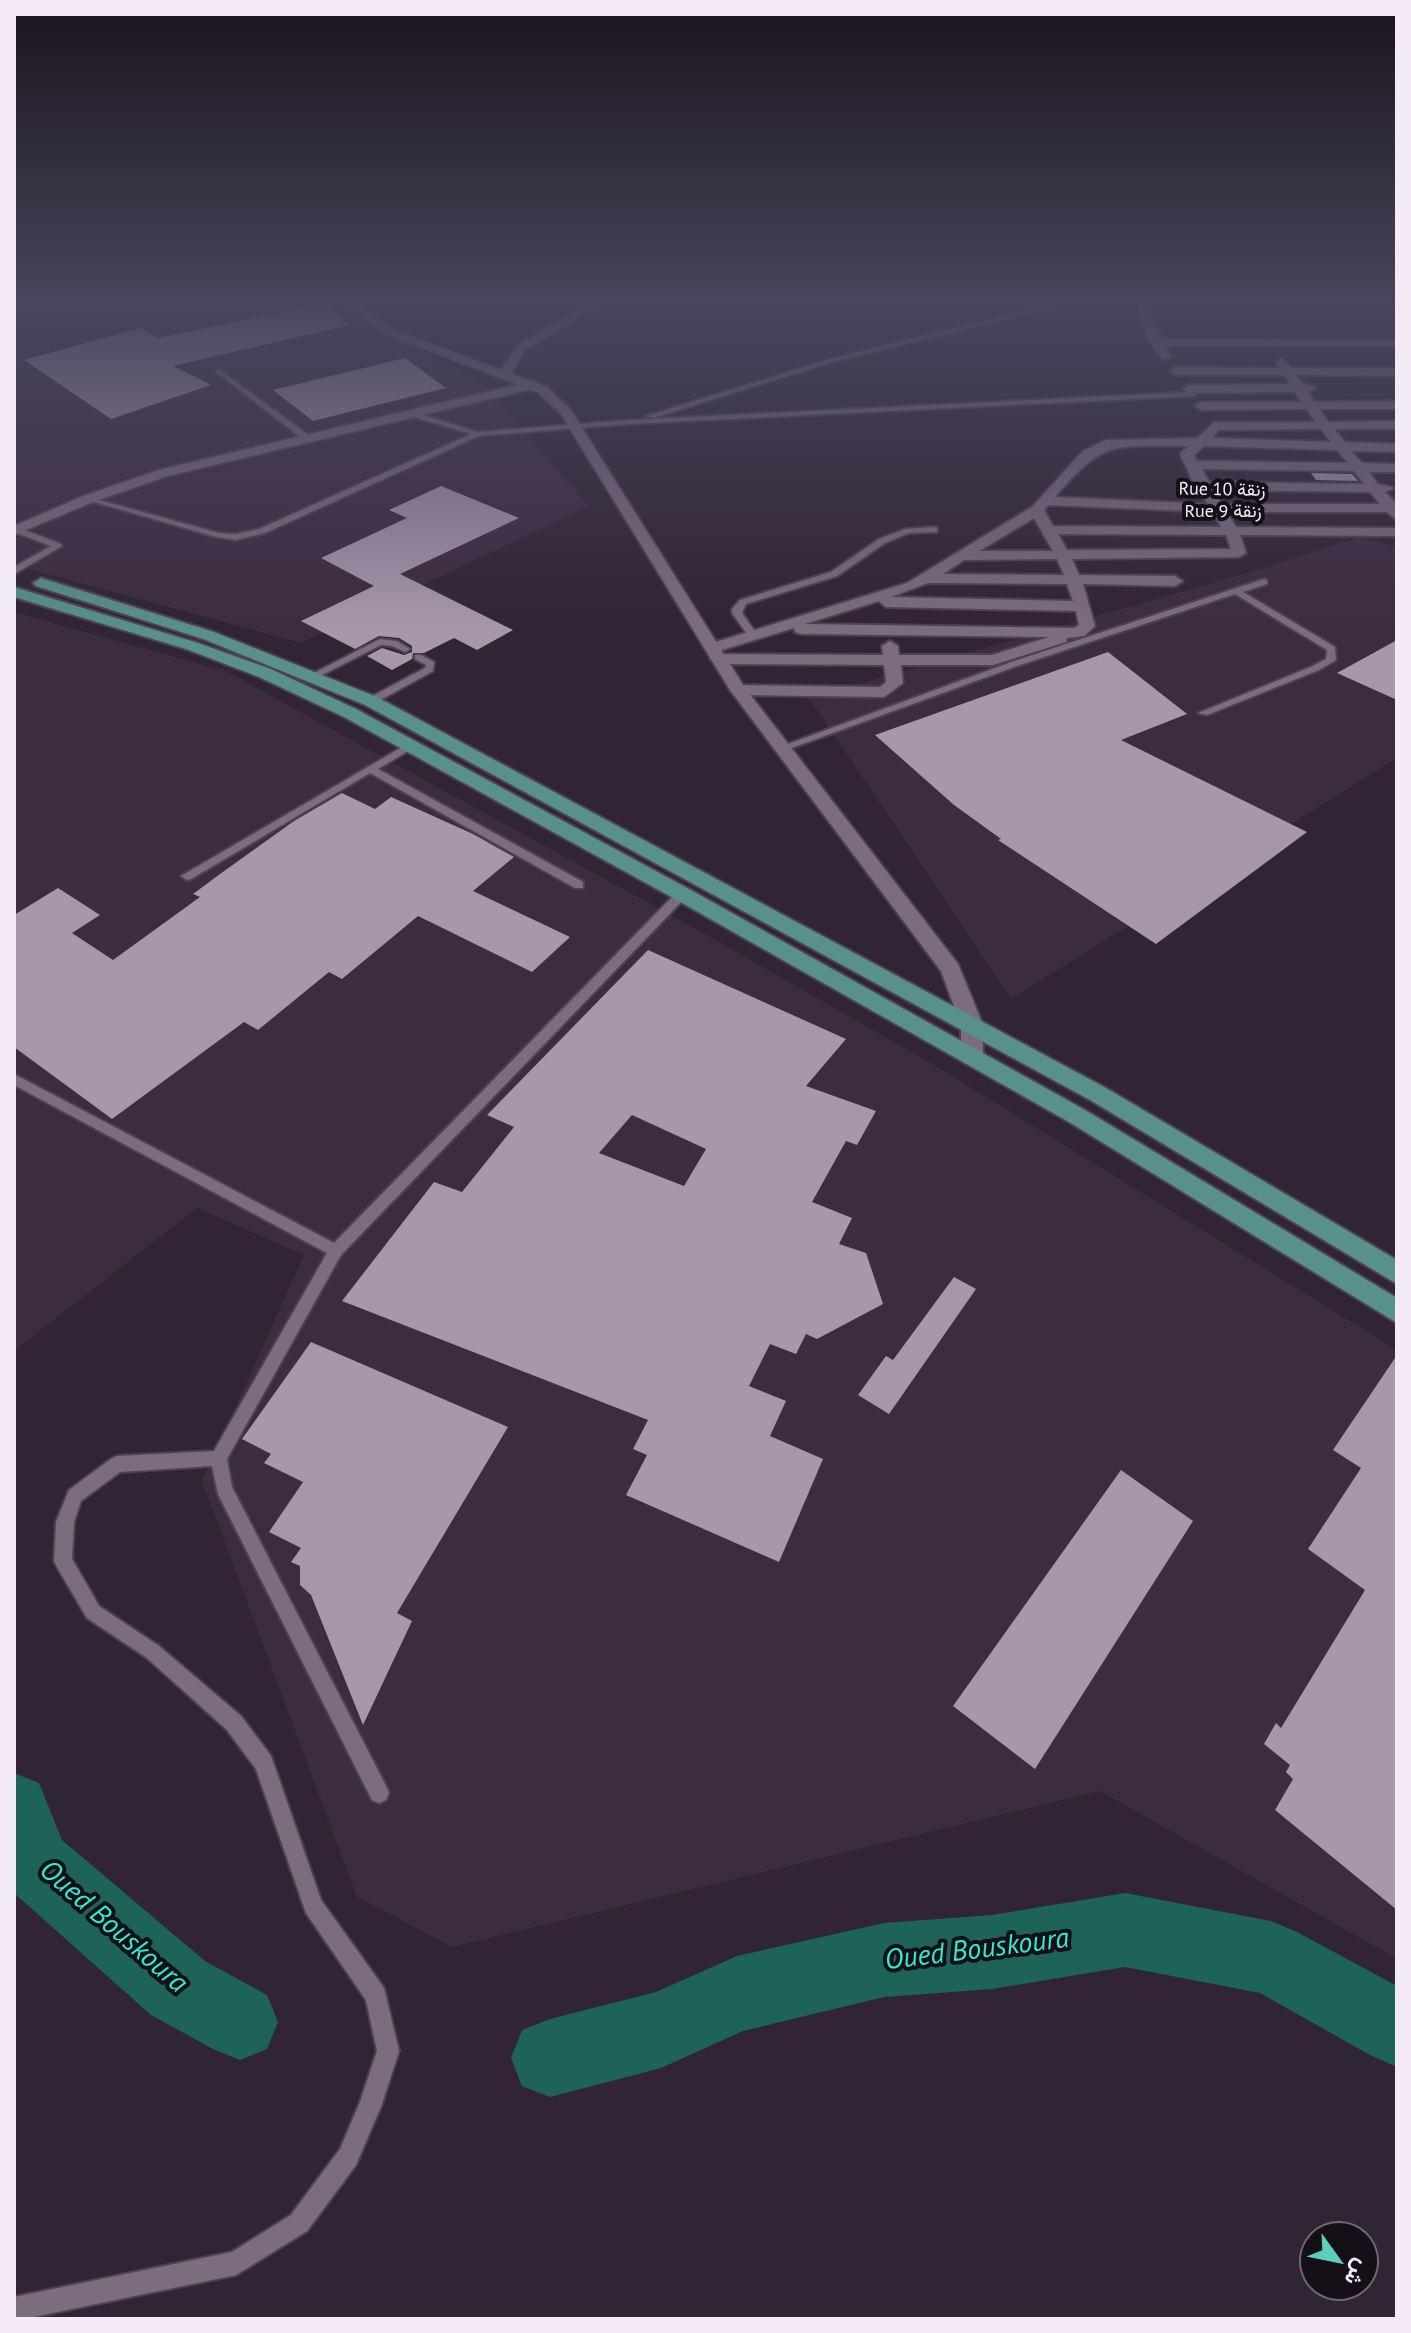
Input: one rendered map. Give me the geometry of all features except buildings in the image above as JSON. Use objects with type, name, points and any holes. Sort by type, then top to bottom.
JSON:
[{"type":"main road","points":[[14,573],[195,629],[315,675],[371,701],[1098,1094],[1397,1273]]},
{"type":"main road","points":[[14,592],[192,646],[265,673],[409,746],[682,894],[1077,1116],[1397,1312]]},
{"type":"street","points":[[15,530],[88,499],[164,473],[422,412]]},
{"type":"street","points":[[565,412],[738,690],[951,969],[972,1025],[972,1057]]},
{"type":"street","points":[[1205,412],[1214,426]]},
{"type":"street","points":[[1315,412],[1395,511]]},
{"type":"street","points":[[1214,426],[1397,425]]},
{"type":"street","points":[[961,556],[1235,554],[1240,550],[1231,530],[1202,486],[1187,454],[1214,426]]},
{"type":"street","points":[[715,653],[753,636],[887,599],[1042,505],[1071,470],[1098,448],[1123,442],[1397,448]]},
{"type":"street","points":[[1191,465],[1397,468]]},
{"type":"street","points":[[1202,486],[1397,488]]},
{"type":"street","points":[[715,653],[890,660],[993,660],[1078,633],[1087,626],[1083,606],[1074,579],[1049,530],[1042,505]]},
{"type":"street","name":"Rue 10 زنقة","points":[[1042,505],[1395,511]]},
{"type":"street","name":"Rue 9 زنقة","points":[[1049,530],[1397,532]]},
{"type":"street","points":[[926,578],[1175,581]]},
{"type":"street","points":[[738,690],[884,692],[895,683],[890,660],[887,599]]},
{"type":"street","points":[[887,599],[1083,606]]},
{"type":"street","points":[[779,629],[1078,633]]},
{"type":"lane","points":[[272,412],[307,438]]},
{"type":"lane","points":[[629,422],[662,412]]},
{"type":"lane","points":[[88,499],[219,535],[249,536],[478,434],[813,412]]},
{"type":"lane","points":[[413,414],[478,434]]},
{"type":"lane","points":[[14,573],[58,546],[15,530]]},
{"type":"lane","points":[[753,636],[737,613],[743,602],[834,574],[882,541],[908,531],[934,530]]},
{"type":"lane","points":[[782,748],[1017,663],[1264,582]]},
{"type":"lane","points":[[1203,713],[1316,668],[1331,660],[1333,654],[1332,649],[1236,591]]},
{"type":"lane","points":[[315,675],[380,642],[394,643],[405,649]]},
{"type":"lane","points":[[371,701],[430,669],[431,664],[418,657]]},
{"type":"lane","points":[[187,876],[409,746]]},
{"type":"lane","points":[[371,769],[579,885]]},
{"type":"lane","points":[[379,1793],[224,1488],[219,1458],[336,1251],[682,894]]},
{"type":"lane","points":[[14,1079],[336,1251]]},
{"type":"lane","points":[[14,2309],[236,2263],[299,2223],[348,2157],[371,2104],[388,2051],[376,1996],[313,1906],[264,1763],[234,1723],[153,1652],[93,1612],[63,1561],[65,1522],[75,1496],[117,1464],[219,1458]]},
{"type":"shaded area","points":[[14,412],[508,412],[588,506],[301,643],[14,565]]},
{"type":"shaded area","points":[[1359,537],[1397,547],[1397,758],[1011,999],[809,698],[1258,570]]},
{"type":"shaded area","points":[[14,612],[226,671],[700,931],[936,1066],[1397,1350],[1397,1959],[1100,1791],[452,1947],[357,1897],[202,1481],[304,1255],[197,1208],[14,1351]]},
{"type":"waterway","name":"Oued Bouskoura","points":[[14,1808],[36,1865],[178,1988],[240,2022]]},
{"type":"waterway","name":"Oued Bouskoura","points":[[550,2058],[661,2029],[737,1994],[884,1960],[992,1952],[1125,1930],[1271,1958],[1397,2028]]}]
